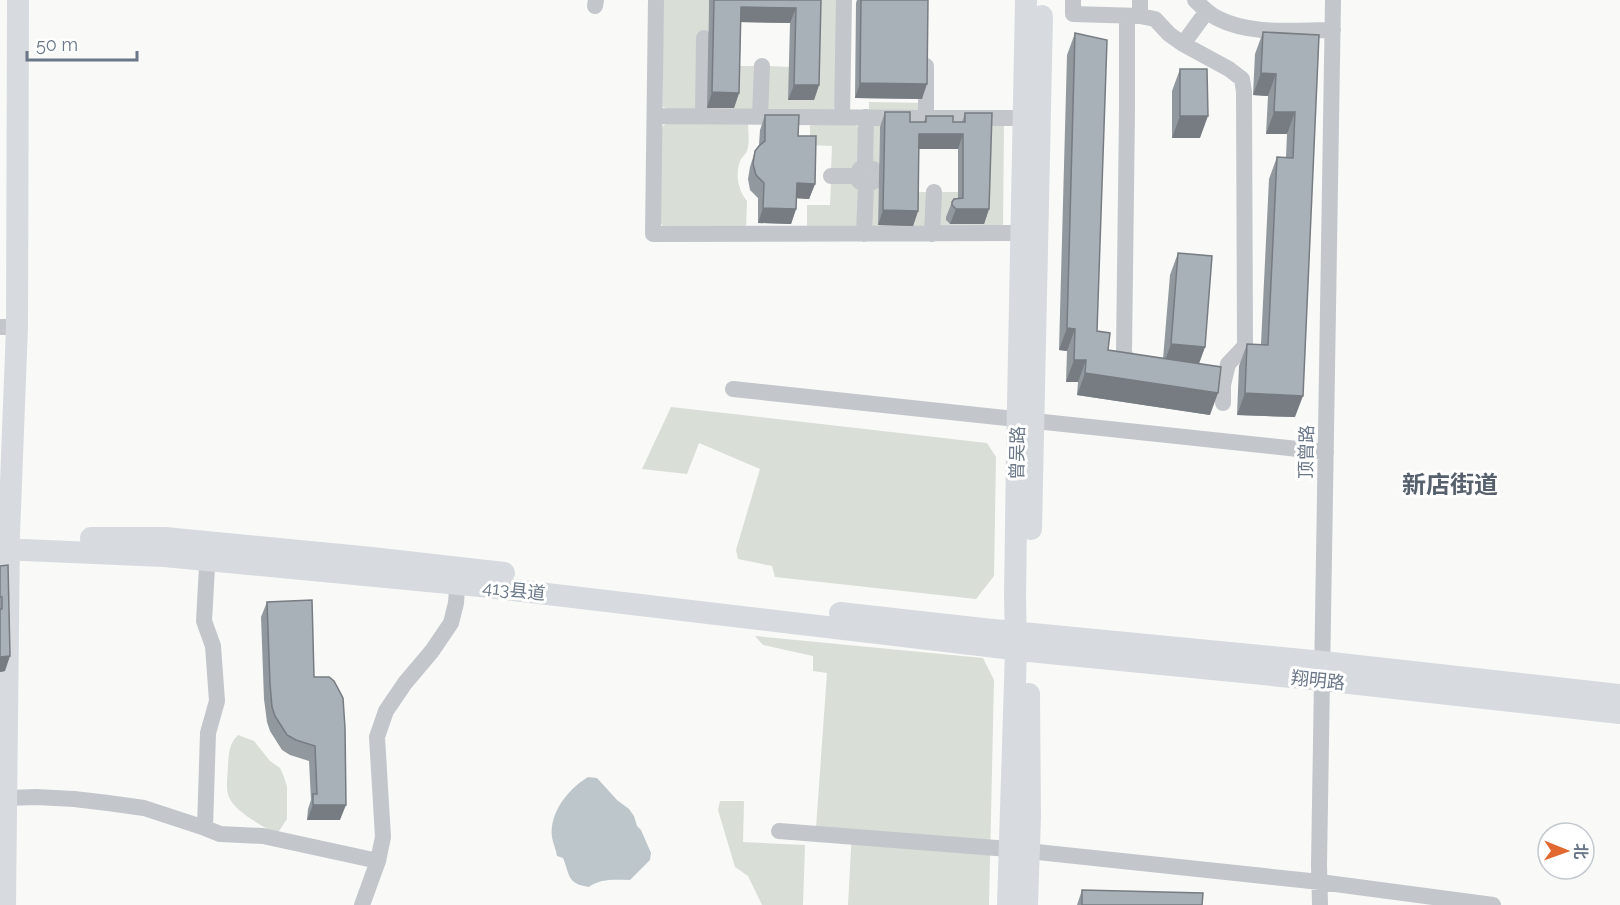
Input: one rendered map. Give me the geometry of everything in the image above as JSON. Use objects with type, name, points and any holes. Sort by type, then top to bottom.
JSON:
[{"type":"street","points":[[5,905],[5,542],[8,327],[18,0]]},
{"type":"street","points":[[656,0],[653,234],[1022,233]]},
{"type":"street","points":[[842,117],[844,0]]},
{"type":"street","name":"曾吴路","points":[[1026,0],[1022,233],[1026,421]]},
{"type":"street","name":"曾吴路","points":[[1008,905],[1019,850],[1030,817],[1023,641],[1026,421],[1042,0]]},
{"type":"street","points":[[1073,0],[1073,14],[1136,11],[1155,19],[1169,34],[1183,44],[1229,69],[1242,79],[1244,92],[1245,346],[1228,364],[1223,385],[1223,403]]},
{"type":"street","name":"顶曾路","points":[[1320,905],[1333,0]]},
{"type":"street","points":[[1183,44],[1201,6],[1215,17],[1240,27],[1265,30],[1333,30]]},
{"type":"street","points":[[1136,11],[1127,122],[1124,352],[1129,366],[1152,372]]},
{"type":"street","points":[[703,116],[704,38]]},
{"type":"street","points":[[926,47],[926,118]]},
{"type":"street","points":[[760,116],[762,66]]},
{"type":"street","points":[[655,116],[1024,118]]},
{"type":"street","points":[[864,234],[863,176],[866,117]]},
{"type":"street","points":[[831,176],[863,176]]},
{"type":"street","points":[[932,234],[934,192]]},
{"type":"street","points":[[1203,381],[1223,385]]},
{"type":"street","points":[[733,389],[1326,452]]},
{"type":"street","name":"413县道","points":[[5,542],[164,555],[207,551],[983,629],[1023,641]]},
{"type":"street","points":[[205,828],[208,733],[217,701],[213,646],[204,621],[207,551]]},
{"type":"street","points":[[362,905],[378,861],[383,837],[377,737],[386,711],[451,623],[456,603],[458,576]]},
{"type":"street","name":"翔明路","points":[[1023,641],[1323,671],[1620,695]]},
{"type":"street","name":"翔明路","points":[[1323,671],[1620,713]]},
{"type":"street","points":[[6,798],[36,797],[108,802],[144,808],[220,834],[263,836],[378,861]]},
{"type":"street","points":[[779,831],[1019,850],[1320,882],[1493,905]]},
{"type":"street","name":"曾吴路","points":[[1019,850],[1027,905]]},
{"type":"shaded area","points":[[663,0],[709,0],[708,31],[700,31],[699,111],[670,110],[663,107]]},
{"type":"shaded area","points":[[816,0],[837,0],[833,112],[767,113],[768,66],[789,67],[789,100]]},
{"type":"shaded area","points":[[734,66],[757,66],[755,112],[707,111]]},
{"type":"shaded area","points":[[869,102],[924,103],[923,115],[869,114]]},
{"type":"shaded area","points":[[748,121],[748,148],[739,164],[738,175],[739,186],[747,201],[746,229],[663,227],[659,219],[659,133],[663,126],[669,122]]},
{"type":"shaded area","points":[[1004,122],[1003,230],[936,230],[937,192],[958,192],[958,213],[948,215],[946,218],[948,223],[984,224],[974,128]]},
{"type":"shaded area","points":[[810,124],[855,124],[859,129],[860,165],[852,171],[831,170],[832,146],[810,145]]},
{"type":"shaded area","points":[[874,126],[880,126],[878,225],[913,192],[929,192],[929,230],[872,229],[869,131]]},
{"type":"shaded area","points":[[831,182],[853,182],[860,191],[858,224],[853,229],[807,228],[807,205],[830,205]]},
{"type":"shaded area","points":[[671,407],[987,443],[996,457],[994,576],[976,599],[775,577],[772,566],[738,559],[736,550],[760,469],[699,443],[687,474],[642,469]]},
{"type":"shaded area","points":[[755,636],[983,658],[994,680],[989,905],[848,905],[852,831],[816,828],[827,673],[813,671],[813,656],[763,645]]},
{"type":"shaded area","points":[[238,735],[254,741],[270,761],[280,768],[284,777],[287,787],[287,819],[277,834],[243,813],[229,797],[227,785],[229,752]]},
{"type":"shaded area","points":[[588,777],[597,778],[617,800],[629,809],[651,853],[650,860],[630,880],[608,880],[589,887],[582,886],[570,878],[563,858],[557,856],[552,840],[552,828],[557,811],[567,795]]},
{"type":"shaded area","points":[[720,801],[744,801],[743,842],[805,845],[803,905],[762,905],[748,876],[735,867],[718,810]]},
{"type":"building","points":[[714,0],[821,0],[819,85],[794,85],[796,8],[741,7],[739,93],[712,92]]},
{"type":"building","points":[[861,0],[928,0],[927,84],[860,83]]},
{"type":"building","points":[[1263,32],[1319,35],[1303,396],[1245,393],[1247,344],[1268,345],[1277,157],[1293,158],[1295,112],[1274,112],[1276,74],[1261,73]]},
{"type":"building","points":[[1075,33],[1107,40],[1097,331],[1110,333],[1108,350],[1221,367],[1218,393],[1085,373],[1086,360],[1074,360],[1075,329],[1067,328]]},
{"type":"building","points":[[1180,69],[1207,69],[1208,116],[1180,116]]},
{"type":"building","points":[[885,112],[910,112],[910,122],[926,122],[926,116],[953,116],[953,122],[965,122],[965,113],[992,113],[989,209],[956,209],[952,205],[954,199],[963,198],[963,134],[919,134],[918,211],[883,210]]},
{"type":"building","points":[[765,115],[799,115],[798,136],[816,136],[815,184],[797,183],[796,209],[763,208],[764,183],[756,175],[753,164],[755,151],[765,141]]},
{"type":"building","points":[[1178,253],[1212,256],[1205,347],[1171,344]]},
{"type":"building","points":[[8,565],[10,656],[0,657],[2,597],[0,597],[0,566]]},
{"type":"building","points":[[312,600],[314,677],[329,677],[334,681],[343,698],[346,805],[313,805],[313,794],[317,794],[315,746],[287,735],[272,707],[267,602]]},
{"type":"building","points":[[1082,890],[1203,893],[1202,905],[1082,905]]},
{"type":"district","name":"新店街道","points":[[1450,484]]}]
